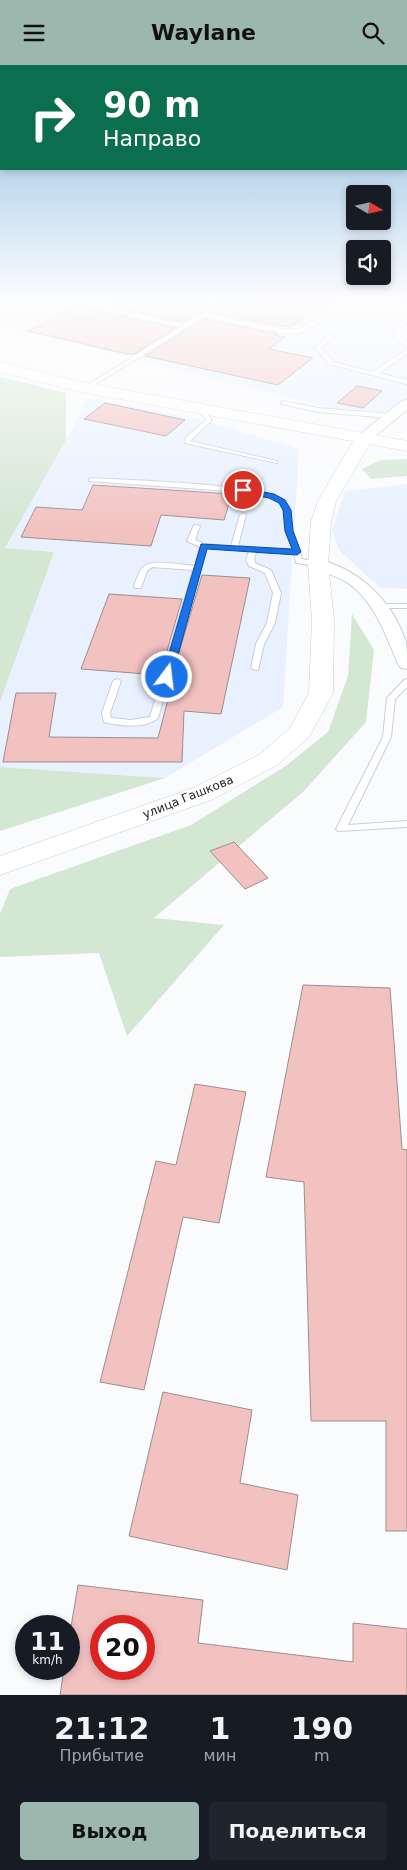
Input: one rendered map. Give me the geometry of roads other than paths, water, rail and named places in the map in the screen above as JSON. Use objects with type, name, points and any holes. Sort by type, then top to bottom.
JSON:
[{"type":"street","points":[[41,377],[86,388],[407,446]]},
{"type":"street","points":[[364,438],[407,404]]},
{"type":"street","name":"улица Гашкова","points":[[0,866],[202,794],[268,760],[300,731],[321,693],[322,620],[318,564],[321,522],[327,501],[364,438]]},
{"type":"street","points":[[318,564],[344,574],[361,586],[379,606],[407,664]]},
{"type":"lane","points":[[86,388],[103,377]]},
{"type":"lane","points":[[387,377],[407,382]]},
{"type":"lane","points":[[283,403],[318,410],[391,416]]},
{"type":"lane","points":[[200,409],[209,420],[188,437],[186,442],[275,462]]},
{"type":"lane","points":[[91,480],[243,490],[272,496],[282,501],[287,510],[289,531],[299,561],[318,564]]},
{"type":"lane","points":[[234,548],[242,515]]},
{"type":"lane","points":[[196,526],[191,541],[204,546],[297,552]]},
{"type":"lane","points":[[117,681],[106,713],[107,720],[116,722],[142,721],[154,718],[204,546]]},
{"type":"lane","points":[[252,549],[250,560],[252,565],[268,572],[277,593],[271,623],[260,644],[255,668]]},
{"type":"lane","points":[[138,586],[143,571],[151,565],[198,568]]},
{"type":"lane","points":[[379,606],[407,606]]},
{"type":"lane","points":[[407,682],[391,698],[387,737],[341,829],[407,824]]}]
